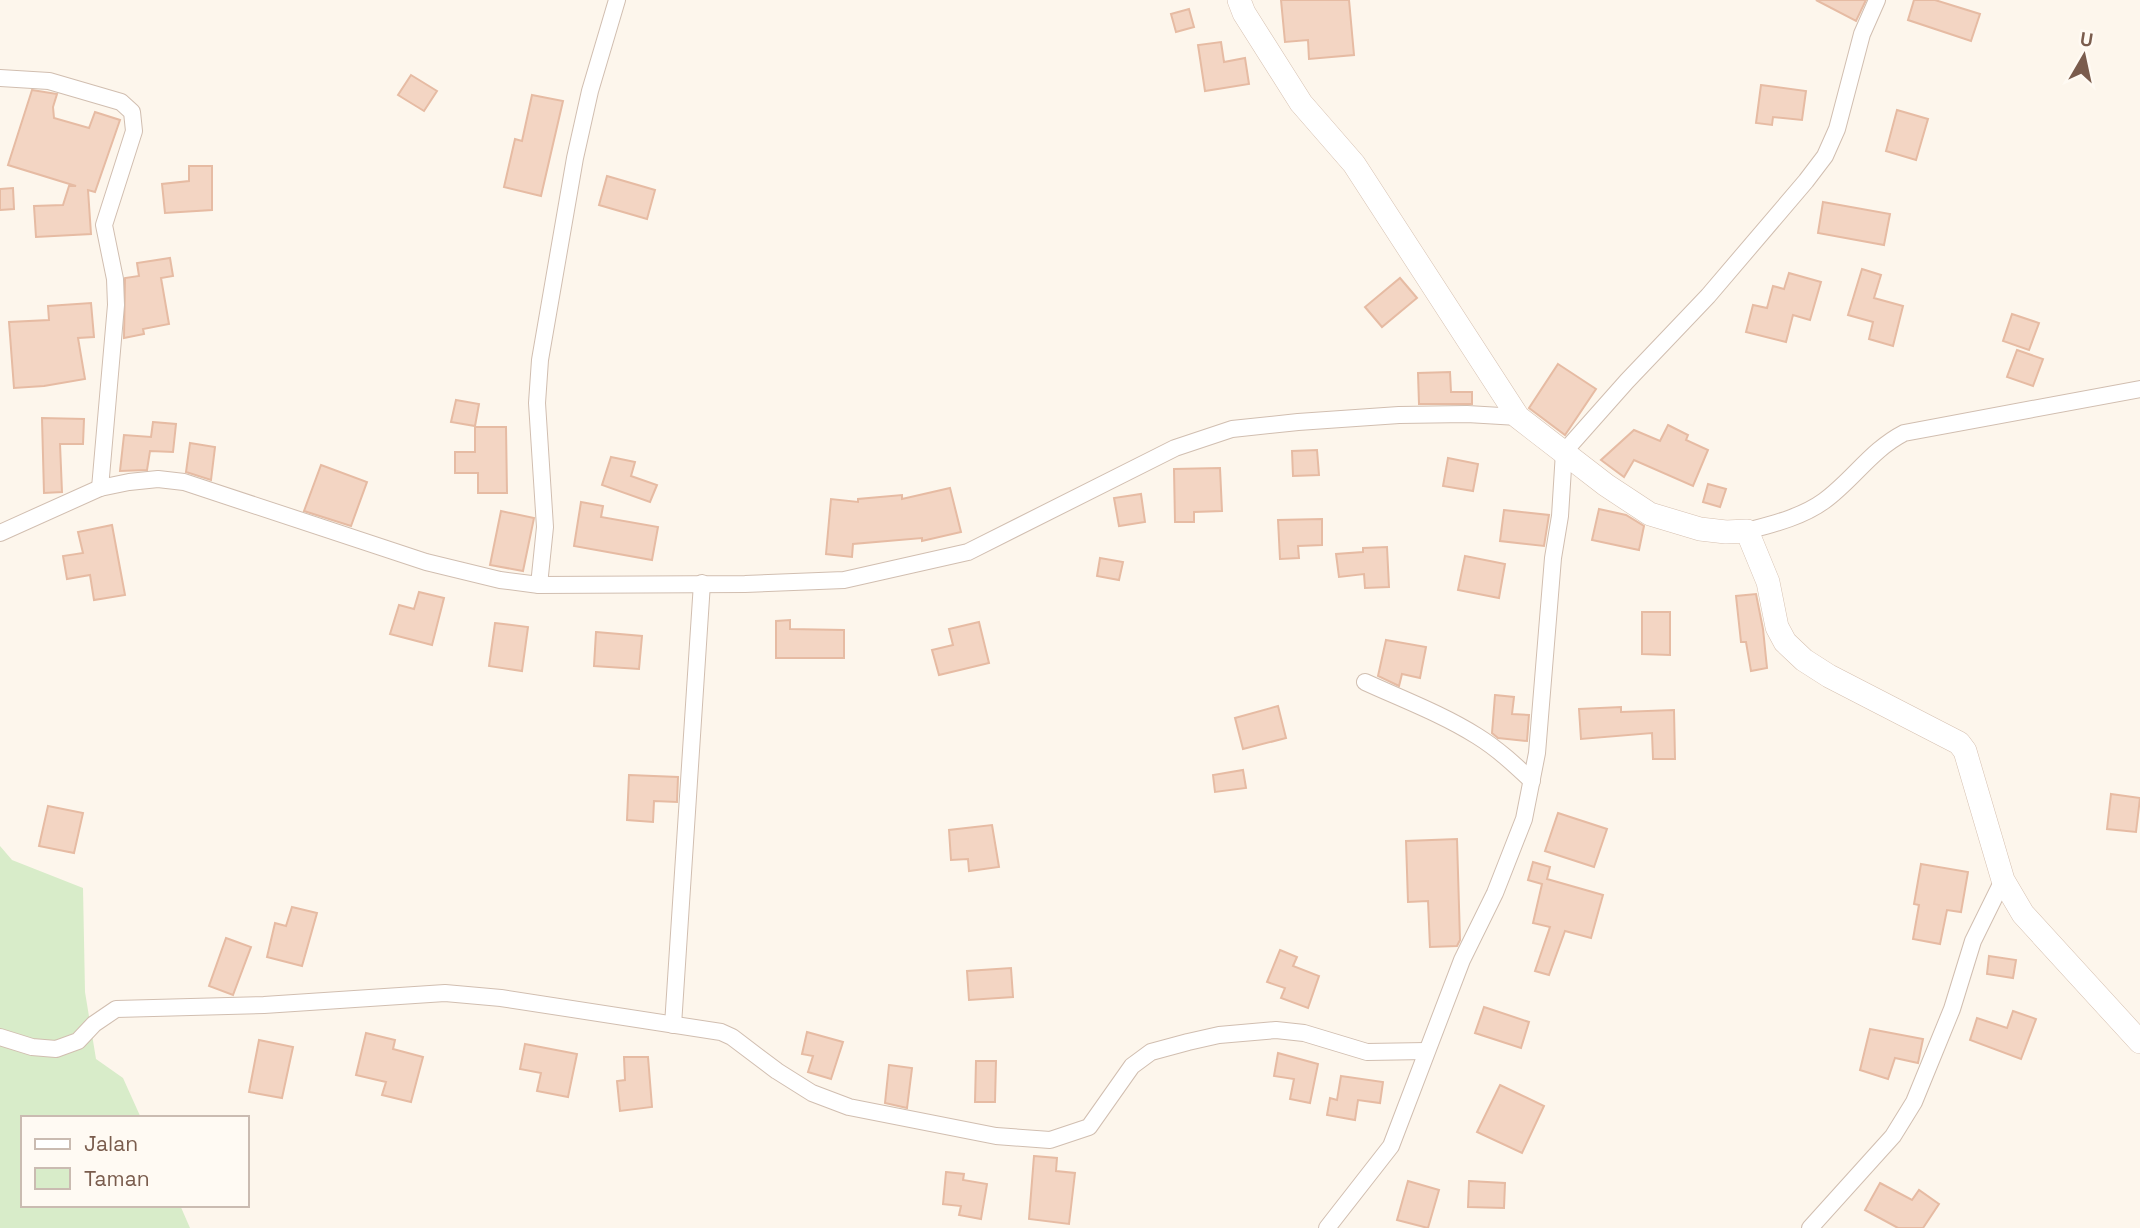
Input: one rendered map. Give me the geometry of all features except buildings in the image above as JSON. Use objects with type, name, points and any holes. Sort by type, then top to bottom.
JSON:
[{"type":"street","points":[[539,585],[545,527],[537,404],[541,360],[575,158],[590,90],[617,0]]},
{"type":"street","points":[[1239,0],[1244,13],[1301,103],[1354,164],[1518,417],[1626,500],[1650,514],[1700,529],[1747,531],[1776,523],[1825,501],[1874,452],[1904,433],[2140,389]]},
{"type":"street","points":[[1328,1228],[1391,1146],[1462,960],[1524,819],[1541,719],[1553,558],[1560,516],[1563,453],[1708,296],[1825,156],[1846,98],[1862,34],[1877,0]]},
{"type":"street","points":[[0,78],[49,81],[121,102],[132,112],[134,131],[104,225],[115,279],[116,305],[100,488]]},
{"type":"street","points":[[0,533],[100,488],[158,479],[184,482],[426,562],[473,574],[539,585],[745,584],[844,580],[968,552],[1175,448],[1232,429],[1399,415],[1467,414],[1518,417]]},
{"type":"street","points":[[1747,531],[1768,582],[1777,627],[1784,642],[1804,660],[1829,676],[1951,737],[1965,751],[2003,880],[2023,914],[2140,1042]]},
{"type":"street","points":[[673,1025],[702,583]]},
{"type":"street","points":[[1365,682],[1478,737],[1532,781]]},
{"type":"street","points":[[1810,1228],[1893,1136],[1914,1102],[1952,1009],[1973,941],[2003,880]]},
{"type":"street","points":[[0,1037],[32,1047],[56,1049],[78,1041],[94,1024],[116,1009],[264,1005],[445,993],[500,998],[722,1032],[812,1093],[849,1107],[996,1136],[1050,1140],[1088,1127],[1132,1066],[1151,1052],[1188,1042],[1219,1035],[1276,1030],[1304,1033],[1367,1052],[1426,1051]]},
{"type":"green space","points":[[0,846],[12,860],[83,888],[85,992],[96,1059],[123,1078],[140,1116],[21,1116],[21,1207],[181,1207],[190,1228],[0,1228]]}]
